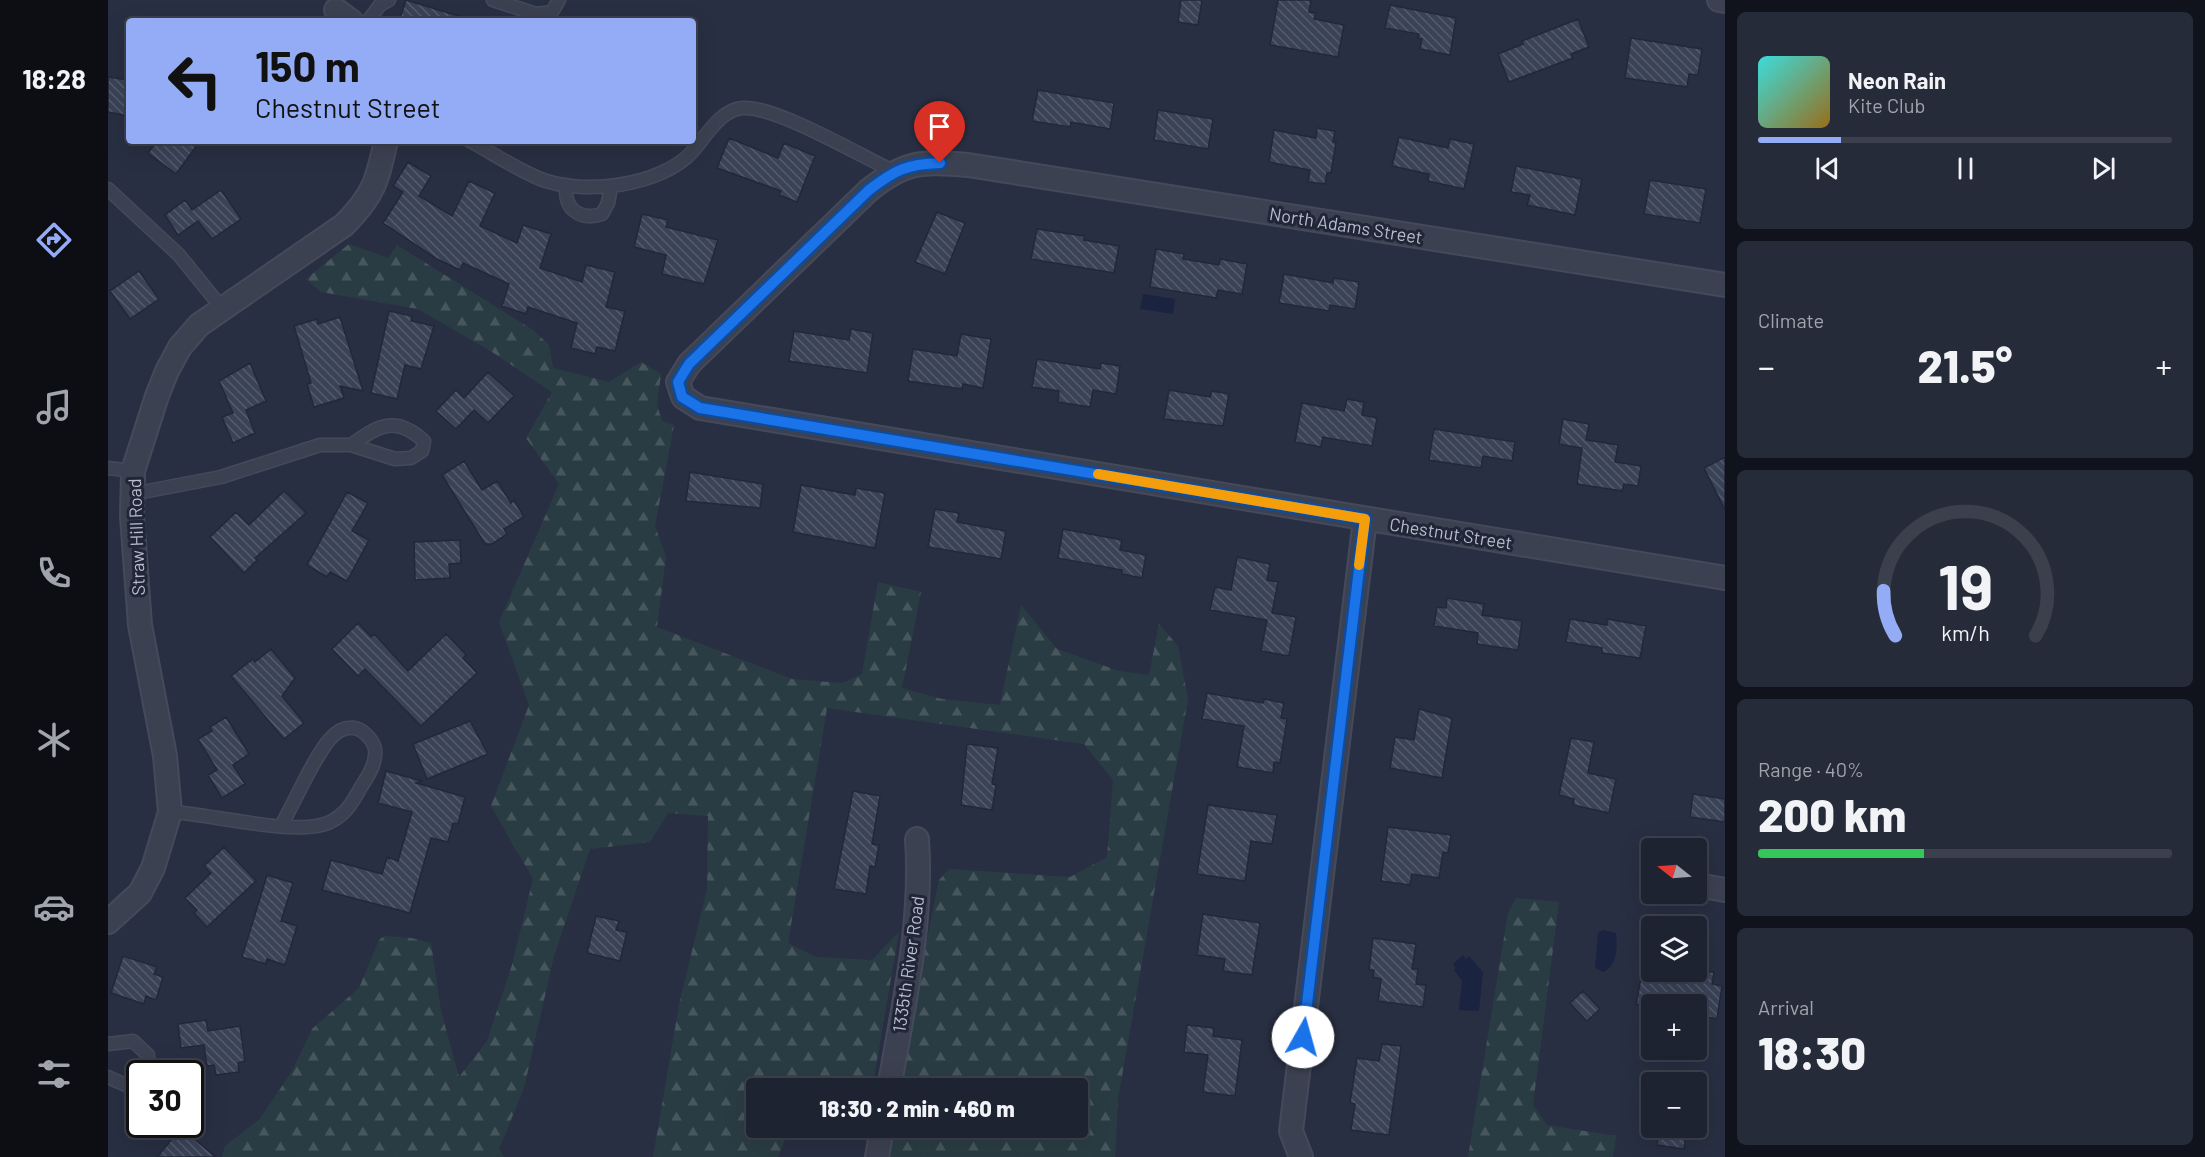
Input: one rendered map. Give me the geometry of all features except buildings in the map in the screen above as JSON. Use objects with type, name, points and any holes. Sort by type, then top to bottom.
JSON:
[{"type":"street","points":[[1719,0],[1725,1]]},
{"type":"street","name":"Straw Hill Road","points":[[108,922],[140,893],[144,886],[162,843],[170,812],[165,756],[140,625],[132,494],[133,471],[167,371],[180,347],[199,325],[344,225],[363,207],[376,184],[385,144]]},
{"type":"street","name":"North Adams Street","points":[[893,171],[915,164],[968,165],[1725,285]]},
{"type":"street","name":"Chestnut Street","points":[[893,171],[869,190],[689,364],[678,382],[682,397],[700,408],[1725,578]]},
{"type":"street","points":[[1301,1157],[1291,1131],[1365,519]]},
{"type":"street","name":"1335th River Road","points":[[891,1078],[915,942],[919,893],[917,839]]},
{"type":"street","points":[[877,1157],[880,1138]]},
{"type":"lane","points":[[370,18],[380,5],[389,0]]},
{"type":"lane","points":[[493,0],[513,4],[536,14],[552,12],[559,0]]},
{"type":"lane","points":[[476,144],[539,178],[567,185],[611,186],[661,174],[690,154],[729,110],[744,108],[769,111],[893,171]]},
{"type":"lane","points":[[567,185],[565,196],[568,206],[577,214],[591,218],[602,214],[608,203],[611,186]]},
{"type":"lane","points":[[108,189],[179,255],[222,307]]},
{"type":"lane","points":[[132,494],[221,477],[320,445],[351,445],[395,459],[411,459],[422,451],[424,441],[410,428],[395,424],[377,428],[351,445]]},
{"type":"lane","points":[[108,468],[133,471]]},
{"type":"lane","points":[[170,812],[194,813],[248,823],[281,826],[296,827],[330,823],[347,811],[373,768],[375,749],[366,734],[356,728],[342,728],[329,739],[281,826]]},
{"type":"lane","points":[[108,1044],[133,1041],[148,1055],[148,1060]]},
{"type":"lane","points":[[108,1077],[126,1085]]},
{"type":"green space","points":[[349,244],[388,258],[397,245],[533,330],[549,345],[553,368],[609,382],[641,362],[661,374],[657,405],[662,421],[674,425],[655,526],[666,557],[657,627],[792,679],[842,683],[862,674],[878,582],[921,592],[902,688],[942,699],[1000,705],[1021,605],[1057,649],[1119,671],[1149,675],[1159,624],[1178,646],[1188,699],[1118,1099],[1115,1157],[884,1157],[888,1138],[1088,1138],[1088,1078],[899,1078],[939,880],[949,869],[1070,877],[1107,857],[1113,780],[1084,744],[827,708],[788,943],[816,957],[872,960],[899,932],[874,1078],[746,1078],[746,1138],[786,1138],[778,1157],[653,1157],[679,1005],[707,889],[708,816],[668,813],[650,842],[590,849],[554,956],[524,1088],[499,1149],[504,1157],[222,1157],[225,1146],[260,1119],[292,1071],[312,1029],[359,988],[379,940],[384,936],[411,938],[431,943],[441,1011],[459,1077],[487,1041],[512,965],[533,879],[491,806],[529,705],[499,622],[559,484],[526,438],[552,392],[492,352],[418,309],[321,292],[306,279]]},
{"type":"green space","points":[[1516,898],[1559,902],[1533,1105],[1547,1125],[1616,1136],[1613,1157],[1468,1157],[1508,913]]},
{"type":"water","points":[[1143,294],[1175,299],[1173,314],[1140,309]]},
{"type":"water","points":[[1603,930],[1616,933],[1617,944],[1614,961],[1603,972],[1595,968],[1598,933]]},
{"type":"water","points":[[1463,955],[1466,959],[1469,956],[1483,972],[1479,1011],[1459,1010],[1462,981],[1454,970],[1456,968],[1453,964]]},
{"type":"slow traffic","points":[[1098,474],[1365,519],[1359,565]]},
{"type":"route","points":[[940,163],[915,164],[893,171],[869,190],[689,364],[678,382],[682,397],[700,408],[1365,519],[1303,1037]]}]
